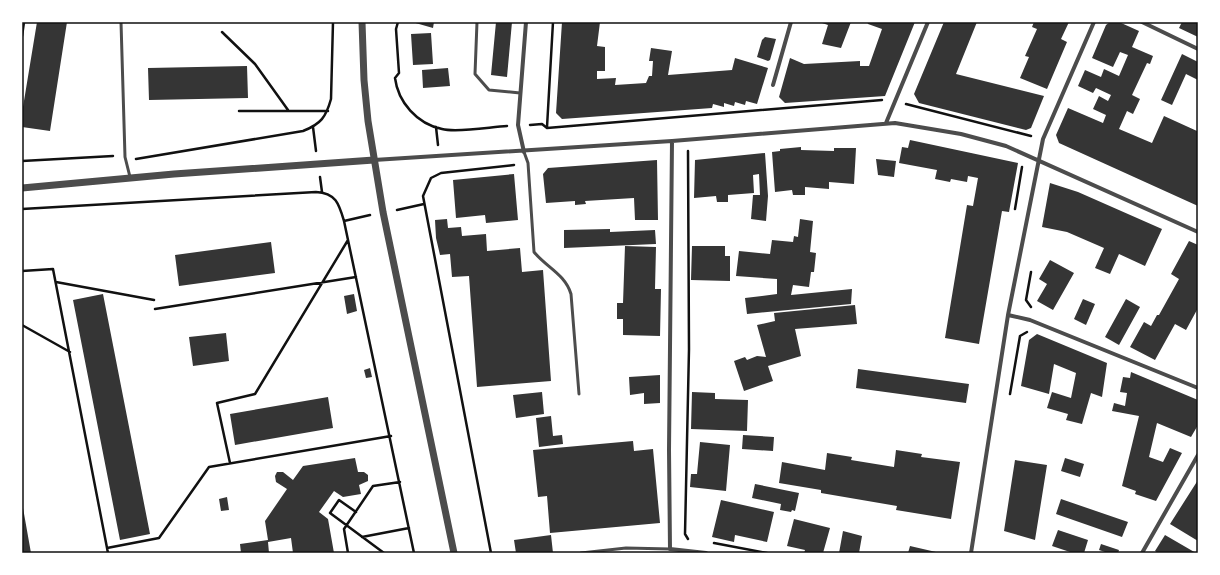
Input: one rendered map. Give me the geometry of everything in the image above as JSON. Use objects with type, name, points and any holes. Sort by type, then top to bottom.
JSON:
[{"type":"street","points":[[362,22],[364,80],[374,160],[387,234],[454,553]]},
{"type":"street","points":[[524,152],[518,125],[526,22]]},
{"type":"street","points":[[773,86],[791,22]]},
{"type":"street","points":[[886,123],[928,22]]},
{"type":"street","points":[[971,553],[1008,315],[1037,175],[1038,159],[1043,139],[1094,22]]},
{"type":"street","points":[[1142,22],[1198,49]]},
{"type":"street","points":[[22,188],[131,179],[182,173],[374,160],[524,152],[886,123],[906,124],[961,134],[1006,146],[1038,159],[1198,232]]},
{"type":"street","points":[[672,141],[670,549],[706,553]]},
{"type":"street","points":[[1008,315],[1030,320],[1198,388]]},
{"type":"street","points":[[1142,553],[1198,456]]},
{"type":"lane","points":[[121,22],[125,157],[131,179]]},
{"type":"lane","points":[[477,22],[476,74],[489,90],[520,93]]},
{"type":"lane","points":[[524,152],[528,163],[534,252],[562,278],[568,286],[571,294],[579,394]]},
{"type":"lane","points":[[581,553],[626,548],[670,549]]},
{"type":"path","points":[[22,36],[24,22]]},
{"type":"path","points":[[22,161],[106,155],[141,159],[303,131],[320,124],[328,111],[331,99],[333,22]]},
{"type":"path","points":[[398,22],[396,29],[399,73],[395,78],[396,91],[411,111],[423,121],[442,129],[505,126]]},
{"type":"path","points":[[547,128],[553,22]]},
{"type":"path","points":[[222,32],[255,64],[288,110]]},
{"type":"path","points":[[909,97],[906,104],[940,113],[1032,136],[1035,129]]},
{"type":"path","points":[[542,124],[547,128],[887,100]]},
{"type":"path","points":[[239,111],[328,111]]},
{"type":"path","points":[[688,150],[689,349],[685,534],[686,538],[690,540]]},
{"type":"path","points":[[22,209],[134,201],[322,192],[334,197],[340,207],[348,239],[391,436],[414,553]]},
{"type":"path","points":[[230,464],[217,403],[254,394],[348,239]]},
{"type":"path","points":[[22,271],[54,269],[108,553]]},
{"type":"path","points":[[155,309],[356,277]]},
{"type":"path","points":[[56,282],[154,300]]},
{"type":"path","points":[[22,325],[70,352]]},
{"type":"path","points":[[107,548],[159,538],[208,467],[391,436]]},
{"type":"path","points":[[348,553],[344,529],[373,486],[400,482]]},
{"type":"path","points":[[356,512],[339,500],[330,513],[384,553]]},
{"type":"path","points":[[362,537],[409,528]]},
{"type":"path","points":[[713,543],[767,553]]},
{"type":"building","points":[[37,22],[67,22],[50,131],[22,127],[22,113]]},
{"type":"building","points":[[412,22],[434,22],[433,28]]},
{"type":"building","points":[[496,22],[512,22],[507,77],[491,75]]},
{"type":"building","points":[[562,22],[600,22],[597,46],[605,47],[605,71],[597,71],[597,79],[616,78],[615,85],[646,83],[649,76],[652,76],[653,61],[649,61],[651,48],[672,51],[668,75],[732,70],[735,58],[768,68],[757,104],[746,101],[745,105],[735,102],[734,106],[724,103],[724,107],[713,104],[712,108],[562,119],[556,113]]},
{"type":"building","points":[[819,22],[851,22],[841,48],[822,44],[828,25]]},
{"type":"building","points":[[867,22],[915,22],[885,96],[785,103],[779,97],[790,58],[804,64],[860,61],[860,66],[869,66],[882,29],[868,24]]},
{"type":"building","points":[[944,22],[977,22],[956,74],[1044,96],[1031,128],[1026,130],[919,103],[914,94]]},
{"type":"building","points":[[1034,22],[1069,22],[1061,39],[1067,42],[1047,89],[1020,78],[1029,57],[1025,56],[1037,29],[1032,27]]},
{"type":"building","points":[[1110,22],[1119,22],[1139,31],[1132,47],[1153,56],[1150,64],[1147,63],[1132,95],[1140,99],[1133,114],[1127,111],[1119,129],[1152,143],[1164,116],[1197,131],[1198,129],[1198,206],[1059,143],[1056,135],[1068,108],[1103,123],[1106,115],[1093,109],[1099,96],[1108,101],[1111,95],[1096,88],[1093,93],[1078,86],[1085,70],[1101,77],[1104,69],[1119,76],[1128,55],[1120,52],[1113,67],[1092,58],[1106,25]]},
{"type":"building","points":[[1182,22],[1198,22],[1198,37],[1179,28]]},
{"type":"building","points":[[431,33],[433,64],[413,65],[411,34]]},
{"type":"building","points":[[765,37],[776,39],[770,60],[768,61],[757,57],[762,40]]},
{"type":"building","points":[[1182,54],[1198,62],[1198,80],[1186,74],[1172,105],[1161,100]]},
{"type":"building","points":[[247,66],[248,98],[149,100],[148,68]]},
{"type":"building","points":[[448,68],[450,86],[423,88],[422,70]]},
{"type":"building","points":[[910,140],[1018,163],[1009,212],[1002,211],[979,344],[945,338],[967,205],[973,206],[978,178],[968,176],[967,182],[951,179],[950,182],[935,179],[937,170],[899,163],[902,147],[908,148]]},
{"type":"building","points":[[801,147],[801,150],[834,151],[834,148],[856,148],[854,184],[829,182],[829,189],[805,187],[805,195],[793,195],[792,190],[775,192],[772,152],[780,151],[780,149]]},
{"type":"building","points":[[765,153],[768,196],[766,221],[751,219],[753,195],[760,195],[759,174],[753,175],[754,193],[728,195],[728,202],[717,202],[716,196],[694,198],[695,160]]},
{"type":"building","points":[[876,159],[896,161],[894,177],[878,175]]},
{"type":"building","points":[[657,160],[658,220],[635,220],[634,198],[585,201],[586,204],[575,205],[575,201],[546,203],[543,174],[548,168]]},
{"type":"building","points":[[514,174],[518,220],[486,223],[485,215],[456,218],[453,180]]},
{"type":"building","points":[[1050,183],[1078,192],[1162,229],[1145,266],[1119,254],[1110,274],[1095,268],[1104,248],[1067,232],[1042,227]]},
{"type":"building","points":[[447,219],[448,228],[461,227],[462,236],[486,234],[487,251],[520,248],[522,272],[543,270],[551,381],[477,387],[469,276],[452,277],[450,254],[440,255],[436,238],[435,220]]},
{"type":"building","points":[[800,219],[813,221],[810,252],[816,253],[814,272],[811,272],[809,287],[793,285],[791,295],[852,289],[851,304],[747,314],[745,298],[777,294],[777,279],[736,276],[739,251],[770,254],[772,240],[793,242],[794,236],[798,237]]},
{"type":"building","points":[[610,229],[610,232],[655,230],[656,244],[564,248],[564,230]]},
{"type":"building","points":[[1189,241],[1198,245],[1198,308],[1186,330],[1175,324],[1155,360],[1130,347],[1144,322],[1151,326],[1157,315],[1159,315],[1179,279],[1171,274]]},
{"type":"building","points":[[271,242],[275,273],[179,286],[175,255]]},
{"type":"building","points":[[625,246],[656,247],[655,289],[661,289],[660,336],[623,335],[623,319],[617,319],[617,303],[623,303]]},
{"type":"building","points":[[692,246],[725,246],[725,256],[730,256],[730,281],[691,280]]},
{"type":"building","points":[[1050,260],[1074,273],[1053,310],[1037,301],[1047,284],[1039,279]]},
{"type":"building","points":[[103,294],[150,534],[120,540],[73,300]]},
{"type":"building","points":[[354,294],[357,311],[347,314],[344,296]]},
{"type":"building","points":[[1083,299],[1095,304],[1086,325],[1074,319]]},
{"type":"building","points":[[1126,299],[1140,307],[1119,345],[1105,337]]},
{"type":"building","points":[[855,305],[857,324],[795,329],[801,356],[768,366],[773,381],[744,391],[734,361],[745,357],[747,360],[757,356],[766,357],[757,325],[775,321],[774,313]]},
{"type":"building","points":[[226,333],[229,361],[193,366],[189,337]]},
{"type":"building","points":[[1037,334],[1107,363],[1102,397],[1091,393],[1082,424],[1066,420],[1068,414],[1047,408],[1052,392],[1071,398],[1076,373],[1054,364],[1049,394],[1021,386],[1029,340]]},
{"type":"building","points":[[370,368],[372,377],[366,378],[364,370]]},
{"type":"building","points":[[858,369],[969,384],[966,403],[856,388]]},
{"type":"building","points":[[1131,372],[1198,400],[1198,425],[1191,437],[1157,423],[1149,457],[1163,462],[1170,448],[1182,453],[1156,501],[1135,494],[1136,491],[1122,486],[1139,416],[1112,411],[1114,403],[1125,406],[1127,393],[1120,392],[1123,377],[1130,378]]},
{"type":"building","points":[[660,375],[660,403],[644,404],[644,393],[630,395],[629,377]]},
{"type":"building","points":[[542,392],[544,414],[516,418],[513,395]]},
{"type":"building","points":[[692,392],[715,393],[715,399],[748,400],[747,431],[691,429]]},
{"type":"building","points":[[328,397],[333,428],[235,445],[230,414]]},
{"type":"building","points":[[551,416],[553,436],[562,435],[563,444],[539,447],[536,418]]},
{"type":"building","points":[[743,435],[774,437],[773,451],[742,449]]},
{"type":"building","points":[[633,441],[634,451],[653,449],[660,523],[550,533],[547,496],[538,497],[533,450]]},
{"type":"building","points":[[700,442],[730,445],[726,491],[690,487],[691,474],[697,474]]},
{"type":"building","points":[[896,450],[922,454],[921,457],[960,462],[951,519],[896,510],[897,506],[821,493],[821,490],[779,483],[782,462],[825,470],[827,453],[852,457],[851,460],[894,467]]},
{"type":"building","points":[[355,458],[358,472],[364,472],[368,475],[368,481],[359,485],[361,494],[343,497],[334,491],[319,512],[328,519],[334,553],[293,553],[291,538],[268,542],[269,553],[241,553],[240,544],[268,540],[265,521],[287,489],[276,482],[275,476],[277,472],[283,472],[293,480],[303,466]]},
{"type":"building","points":[[1065,458],[1084,464],[1080,477],[1061,471]]},
{"type":"building","points":[[1015,460],[1047,465],[1035,540],[1004,531]]},
{"type":"building","points":[[1198,480],[1198,541],[1170,524]]},
{"type":"building","points":[[755,484],[799,493],[795,511],[792,510],[791,512],[780,510],[781,504],[752,498]]},
{"type":"building","points":[[227,497],[229,510],[221,511],[219,499]]},
{"type":"building","points":[[1061,499],[1128,522],[1122,537],[1056,514]]},
{"type":"building","points":[[721,500],[774,512],[767,542],[735,535],[734,542],[712,537]]},
{"type":"building","points":[[23,508],[31,553],[22,553]]},
{"type":"building","points":[[794,519],[830,528],[823,553],[804,553],[805,550],[787,546]]},
{"type":"building","points":[[1058,530],[1088,540],[1084,553],[1073,553],[1052,546]]},
{"type":"building","points":[[843,531],[862,536],[859,553],[839,553]]},
{"type":"building","points":[[551,535],[553,553],[516,553],[514,540]]},
{"type":"building","points":[[1165,535],[1196,553],[1158,553],[1155,551]]},
{"type":"building","points":[[1101,544],[1119,550],[1118,553],[1108,553],[1099,550]]},
{"type":"building","points":[[910,546],[936,552],[936,553],[908,553]]}]
